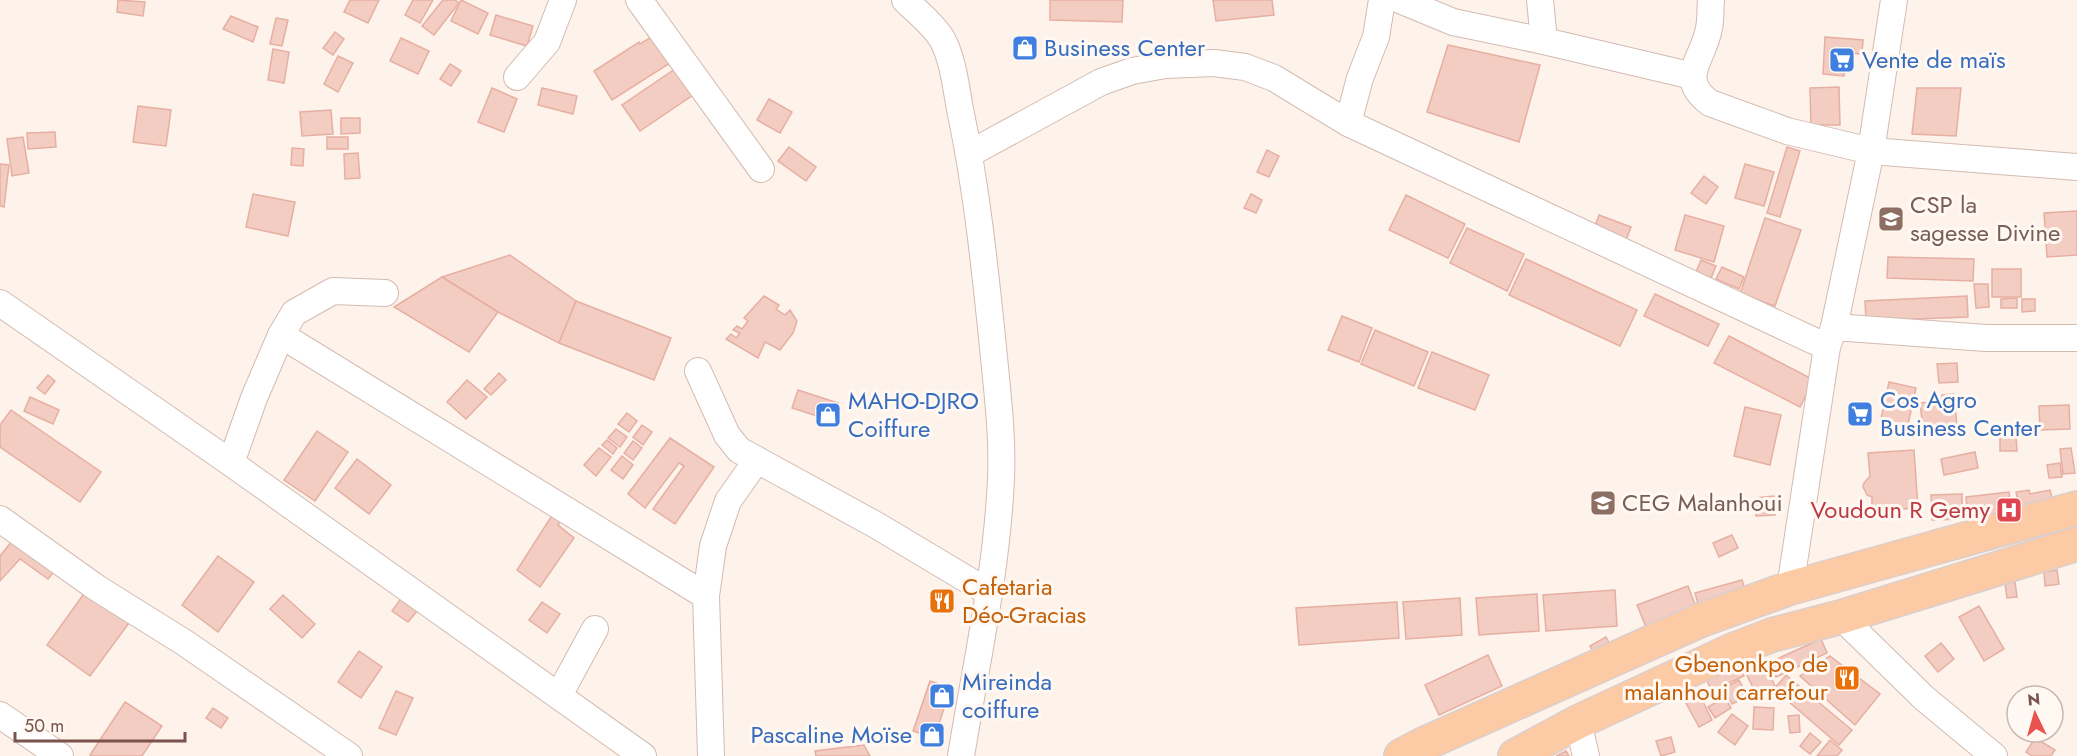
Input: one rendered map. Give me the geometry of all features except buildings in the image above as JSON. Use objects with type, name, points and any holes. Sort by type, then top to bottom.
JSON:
[{"type":"main road","points":[[1401,756],[1445,734],[1701,620],[1790,588],[2077,508]]},
{"type":"main road","points":[[1515,756],[1578,722],[1732,650],[1772,635],[1841,617],[2077,544]]},
{"type":"street","points":[[517,77],[547,42],[563,0]]},
{"type":"street","points":[[639,0],[761,169]]},
{"type":"street","points":[[905,0],[942,39],[949,58],[969,154],[985,263],[1001,438],[1001,477],[988,592],[961,756]]},
{"type":"street","points":[[1348,123],[1360,78],[1376,37],[1382,0]]},
{"type":"street","points":[[1400,0],[1453,22],[1693,76]]},
{"type":"street","points":[[1540,0],[1544,41]]},
{"type":"street","points":[[1711,0],[1709,29],[1693,76],[1694,86],[1710,103],[1787,131],[1871,150],[2077,167]]},
{"type":"street","points":[[1790,588],[1831,337],[1871,150],[1894,0]]},
{"type":"street","points":[[969,154],[1101,82],[1132,71],[1165,65],[1214,63],[1245,67],[1274,78],[1348,123],[1831,337],[2077,338]]},
{"type":"street","points":[[231,463],[281,335],[294,313],[333,291],[385,293]]},
{"type":"street","points":[[0,303],[231,463],[644,756]]},
{"type":"street","points":[[281,335],[706,596]]},
{"type":"street","points":[[698,371],[727,435],[740,450],[876,525],[988,592]]},
{"type":"street","points":[[711,756],[706,596],[713,546],[728,501],[757,460]]},
{"type":"street","points":[[0,519],[97,588],[185,643],[349,756]]},
{"type":"street","points":[[1841,617],[1924,698],[1994,756]]},
{"type":"street","points":[[559,695],[595,629]]},
{"type":"street","points":[[0,715],[60,756]]},
{"type":"street","points":[[1578,722],[1586,756]]},
{"type":"place","name":"Business Center","points":[[1025,48]]},
{"type":"place","name":"Vente de maïs","points":[[1842,60]]},
{"type":"place","name":"CSP la sagesse Divine","points":[[1891,219]]},
{"type":"place","name":"Cos Agro Business Center","points":[[1860,414]]},
{"type":"place","name":"MAHO-DJRO Coiffure","points":[[828,415]]},
{"type":"place","name":"CEG Malanhoui","points":[[1603,503]]},
{"type":"place","name":"Voudoun R Gemy","points":[[2009,510]]},
{"type":"place","name":"Cafetaria Déo-Gracias","points":[[942,601]]},
{"type":"place","name":"Gbenonkpo de malanhoui carrefour","points":[[1847,678]]},
{"type":"place","name":"Mireinda coiffure","points":[[942,696]]},
{"type":"place","name":"Pascaline Moïse","points":[[932,735]]}]
